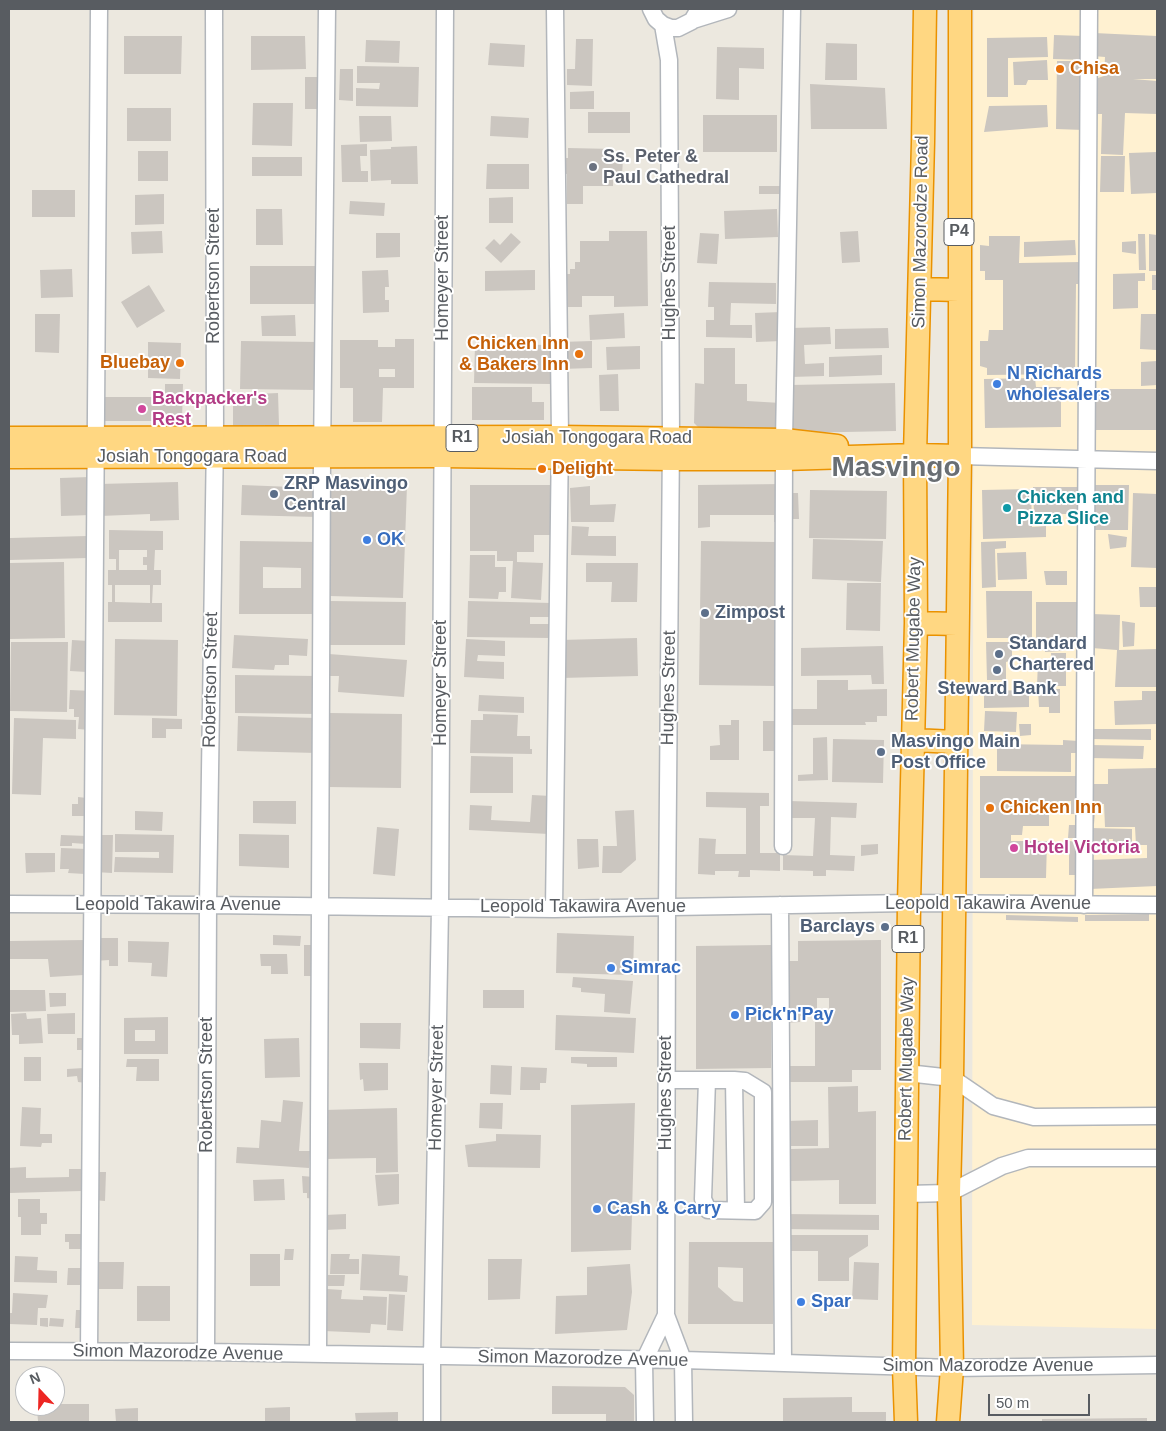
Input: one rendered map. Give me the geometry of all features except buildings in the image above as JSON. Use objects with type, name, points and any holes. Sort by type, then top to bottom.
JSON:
[{"type":"highway","name":"Simon Mazorodze Road","points":[[914,455],[920,289],[925,9]]},
{"type":"highway","name":"P4","points":[[960,9],[960,456]]},
{"type":"highway","points":[[923,142],[960,142]]},
{"type":"highway","points":[[920,289],[959,290]]},
{"type":"highway","name":"Josiah Tongogara Road","points":[[442,447],[560,437],[671,449]]},
{"type":"highway","name":"Josiah Tongogara Road","points":[[9,438],[96,447],[784,449],[960,456]]},
{"type":"highway","name":"Josiah Tongogara Road","points":[[9,457],[96,447]]},
{"type":"highway","name":"Robert Mugabe Way","points":[[906,1422],[904,1367],[909,903],[916,623],[914,455]]},
{"type":"highway","points":[[948,1422],[952,1368],[949,1193],[960,456]]},
{"type":"highway","points":[[916,623],[957,624]]},
{"type":"highway","points":[[913,740],[955,742]]},
{"type":"street","points":[[89,1351],[99,9]]},
{"type":"street","name":"Robertson Street","points":[[206,1352],[208,905],[214,448],[214,9]]},
{"type":"street","points":[[318,1354],[322,448],[327,9]]},
{"type":"street","name":"Homeyer Street","points":[[432,1422],[440,908],[445,9]]},
{"type":"street","points":[[554,909],[560,437],[555,9]]},
{"type":"street","points":[[648,10],[663,25],[678,28],[693,18],[728,9]]},
{"type":"street","points":[[783,846],[784,449],[792,9]]},
{"type":"street","points":[[1084,905],[1089,9]]},
{"type":"street","points":[[669,60],[693,18]]},
{"type":"street","name":"Hughes Street","points":[[663,25],[669,60],[671,449],[666,1315]]},
{"type":"street","points":[[960,456],[1157,461]]},
{"type":"street","name":"Leopold Takawira Avenue","points":[[9,904],[554,909],[909,903],[1157,905]]},
{"type":"street","points":[[780,905],[783,1363]]},
{"type":"street","points":[[907,1073],[952,1078],[993,1106],[1034,1117],[1157,1116]]},
{"type":"street","points":[[666,1080],[707,1080],[734,1080],[745,1081],[763,1092],[763,1202],[755,1210],[708,1210],[703,1199],[707,1080]]},
{"type":"street","points":[[734,1080],[736,1210]]},
{"type":"street","points":[[906,1194],[949,1193],[1002,1166],[1028,1158],[1157,1158]]},
{"type":"street","points":[[666,1315],[683,1360],[684,1422]]},
{"type":"street","points":[[645,1422],[644,1361],[666,1315]]},
{"type":"street","name":"Simon Mazorodze Avenue","points":[[9,1351],[206,1352],[644,1361],[683,1360],[952,1368],[1157,1365]]},
{"type":"shaded area","points":[[974,9],[1157,9],[1157,1329],[972,1325]]},
{"type":"place","name":"Chisa","points":[[1060,69]]},
{"type":"place","name":"Ss. Peter & Paul Cathedral","points":[[593,167]]},
{"type":"place","name":"Chicken Inn & Bakers Inn","points":[[579,354]]},
{"type":"place","name":"Bluebay","points":[[180,363]]},
{"type":"place","name":"N Richards wholesalers","points":[[997,384]]},
{"type":"place","name":"Backpacker's Rest","points":[[142,409]]},
{"type":"place","name":"Delight","points":[[542,469]]},
{"type":"place","name":"ZRP Masvingo Central","points":[[274,494]]},
{"type":"place","name":"Chicken and Pizza Slice","points":[[1007,508]]},
{"type":"place","name":"OK","points":[[367,540]]},
{"type":"place","name":"Zimpost","points":[[705,613]]},
{"type":"place","name":"Standard Chartered","points":[[999,654]]},
{"type":"place","name":"Steward Bank","points":[[997,670]]},
{"type":"place","name":"Masvingo Main Post Office","points":[[881,752]]},
{"type":"place","name":"Chicken Inn","points":[[990,808]]},
{"type":"place","name":"Hotel Victoria","points":[[1014,848]]},
{"type":"place","name":"Barclays","points":[[885,927]]},
{"type":"place","name":"Simrac","points":[[611,968]]},
{"type":"place","name":"Pick'n'Pay","points":[[735,1015]]},
{"type":"place","name":"Cash & Carry","points":[[597,1209]]},
{"type":"place","name":"Spar","points":[[801,1302]]},
{"type":"district","name":"Masvingo","points":[[896,468]]}]
